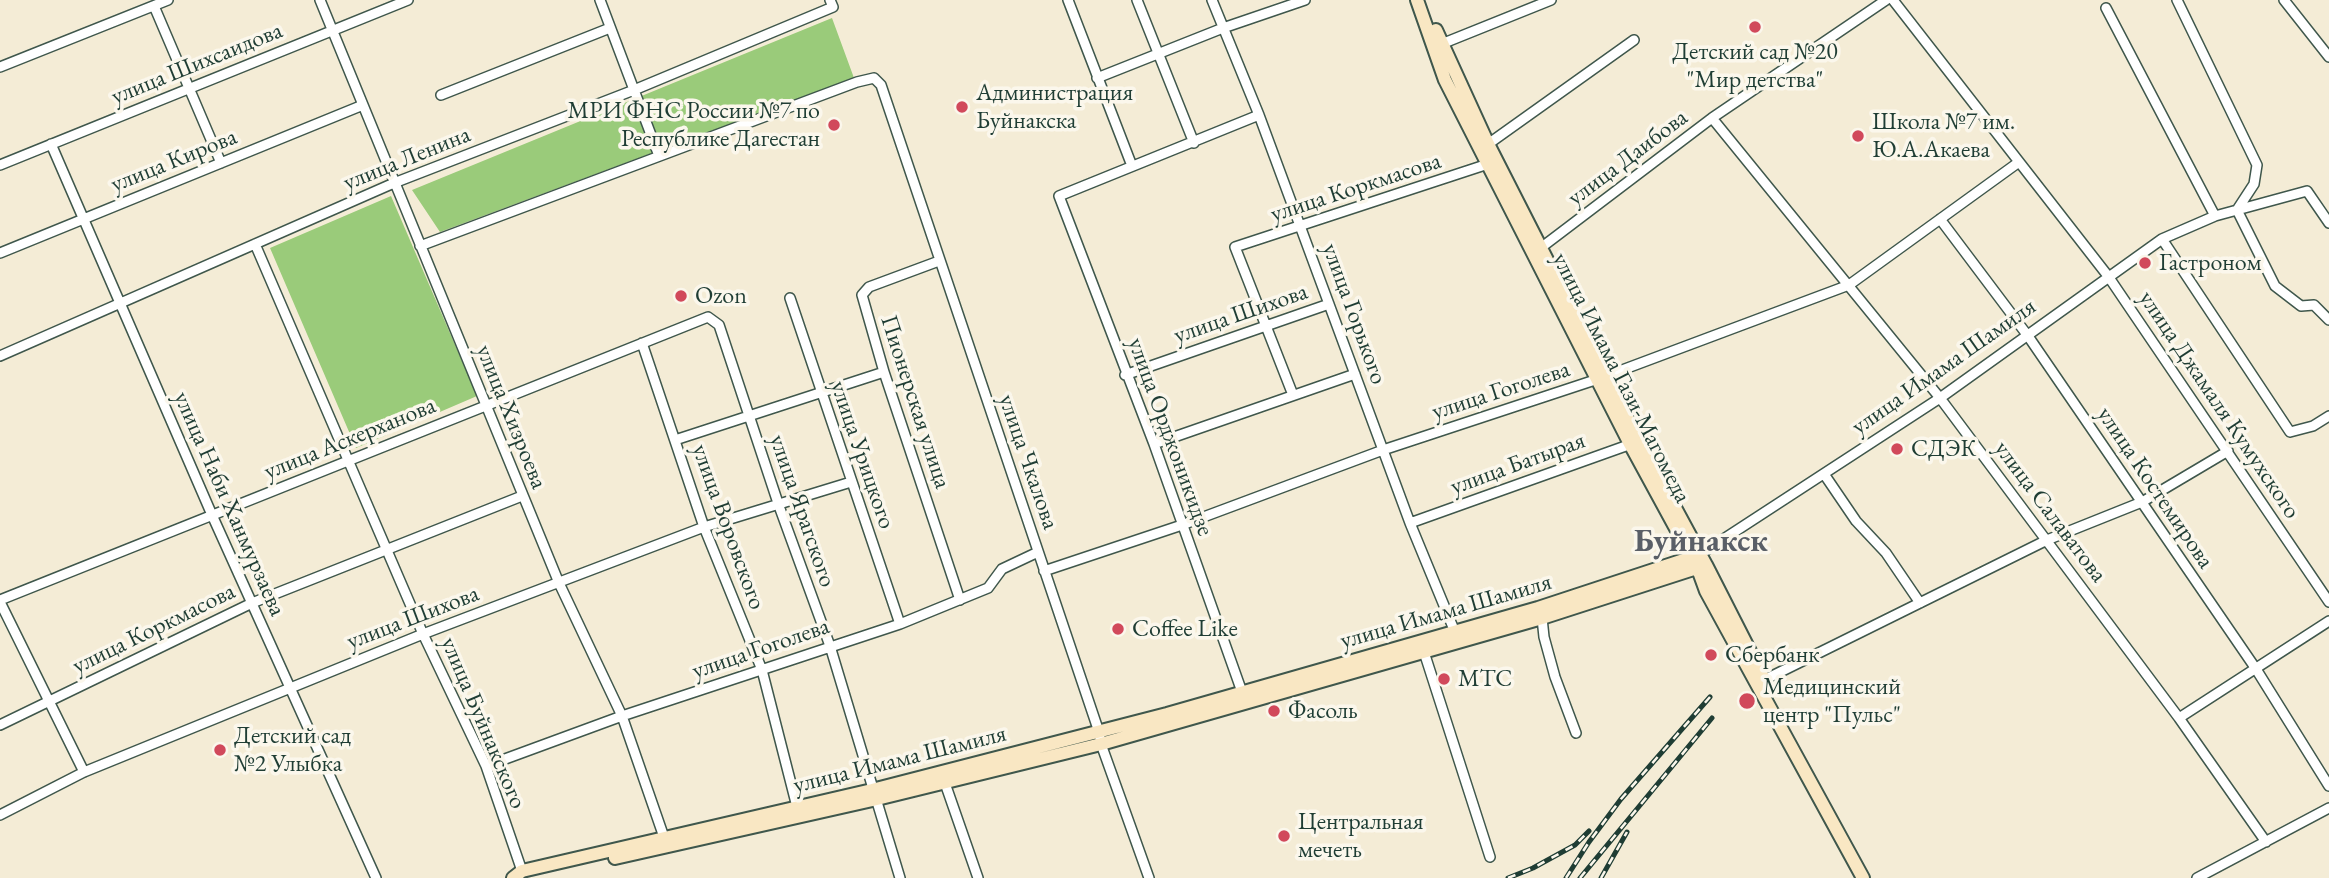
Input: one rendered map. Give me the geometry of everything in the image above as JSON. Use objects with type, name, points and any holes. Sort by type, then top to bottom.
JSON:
[{"type":"main road","points":[[1417,0],[1484,147],[1537,251]]},
{"type":"main road","points":[[1426,0],[1438,46]]},
{"type":"main road","name":"улица Имама Гази-Магомеда","points":[[1484,147],[1488,164],[1537,251],[1698,562],[1706,591],[1761,682],[1863,878]]},
{"type":"main road","name":"улица Имама Шамиля","points":[[666,843],[797,807],[943,783],[1100,738],[1242,692],[1542,618],[1698,562]]},
{"type":"main road","name":"улица Имама Шамиля","points":[[520,876],[874,795],[1424,652],[1457,637],[1538,608],[1698,562]]},
{"type":"main road","points":[[1761,682],[1872,878]]},
{"type":"street","points":[[0,67],[168,0]]},
{"type":"street","name":"улица Хизроева","points":[[320,0],[522,496],[559,583],[622,716],[666,843]]},
{"type":"street","name":"улица Шихсаидова","points":[[0,165],[408,0]]},
{"type":"street","points":[[420,246],[659,156],[600,0]]},
{"type":"street","points":[[1137,0],[1194,143]]},
{"type":"street","name":"улица Горького","points":[[1212,0],[1259,115],[1410,523],[1457,637]]},
{"type":"street","points":[[1097,78],[1286,3],[1305,0]]},
{"type":"street","points":[[1438,46],[1551,0]]},
{"type":"street","name":"улица Даибова","points":[[1537,251],[1712,118],[1886,0]]},
{"type":"street","name":"улица Джамаля Кумухского","points":[[1893,0],[2108,276],[2329,602]]},
{"type":"street","points":[[2177,0],[2257,164],[2254,184],[2237,210],[2275,286],[2301,306],[2314,305],[2329,320]]},
{"type":"street","points":[[2284,0],[2329,57]]},
{"type":"street","points":[[1070,1],[1132,166],[1259,115]]},
{"type":"street","name":"улица Ленина","points":[[0,356],[394,183],[634,90],[832,4]]},
{"type":"street","points":[[154,5],[221,163]]},
{"type":"street","points":[[2106,8],[2215,216]]},
{"type":"street","points":[[441,95],[610,28]]},
{"type":"street","points":[[1484,147],[1634,40]]},
{"type":"street","name":"улица Чкалова","points":[[659,156],[857,82],[874,78],[881,85],[1149,878]]},
{"type":"street","name":"улица Кирова","points":[[0,253],[362,105]]},
{"type":"street","name":"улица Салаватова","points":[[1712,118],[1940,398],[2179,718],[2266,842]]},
{"type":"street","name":"улица Наби Ханмурзаева","points":[[51,144],[118,304],[376,878]]},
{"type":"street","name":"улица Гоголева","points":[[1044,571],[1182,525],[1383,450],[1602,378],[1849,285],[2019,162]]},
{"type":"street","name":"улица Коркмасова","points":[[1265,325],[1235,247],[1488,164]]},
{"type":"street","name":"улица Орджоникидзе","points":[[1132,166],[1059,196],[1154,444],[1242,692]]},
{"type":"street","name":"улица Имама Шамиля","points":[[1698,562],[1940,398],[2162,239],[2215,216],[2307,191],[2329,223]]},
{"type":"street","name":"улица Костемирова","points":[[1940,219],[2028,336],[2142,502],[2256,669],[2329,786]]},
{"type":"street","points":[[2162,239],[2290,432],[2313,426],[2329,416]]},
{"type":"street","name":"улица Буйнакского","points":[[255,244],[424,634],[486,766],[520,876]]},
{"type":"street","name":"Пионерская улица","points":[[939,261],[869,287],[862,295],[884,372],[960,600]]},
{"type":"street","name":"улица Урицкого","points":[[790,298],[900,624]]},
{"type":"street","name":"улица Шихова","points":[[1125,374],[1329,303]]},
{"type":"street","name":"улица Аскерханова","points":[[0,601],[708,317],[714,320]]},
{"type":"street","name":"улица Ярагского","points":[[714,320],[719,325],[779,506],[830,646],[900,878]]},
{"type":"street","points":[[1265,325],[1293,395]]},
{"type":"street","name":"улица Воровского","points":[[642,343],[704,527],[762,670],[797,807]]},
{"type":"street","points":[[675,440],[884,372]]},
{"type":"street","points":[[1154,444],[1355,374]]},
{"type":"street","name":"улица Батырая","points":[[1410,523],[1634,442]]},
{"type":"street","points":[[1761,682],[2047,540],[2142,502],[2228,451]]},
{"type":"street","points":[[1825,474],[1856,521],[1886,553],[1920,603]]},
{"type":"street","name":"улица Шихова","points":[[0,816],[84,772],[424,634],[704,527],[851,482]]},
{"type":"street","name":"улица Коркмасова","points":[[0,725],[252,603],[522,496]]},
{"type":"street","name":"улица Гоголева","points":[[486,766],[622,716],[900,624],[988,588],[1002,569],[1038,552]]},
{"type":"street","points":[[0,601],[84,772]]},
{"type":"street","points":[[1542,618],[1555,677],[1576,733]]},
{"type":"street","points":[[2179,718],[2329,621]]},
{"type":"street","points":[[1424,652],[1490,857]]},
{"type":"street","points":[[943,783],[978,878]]},
{"type":"street","points":[[2197,878],[2329,808]]},
{"type":"green space","points":[[832,18],[854,78],[440,232],[412,190]]},
{"type":"green space","points":[[391,196],[477,396],[356,448],[270,248]]},
{"type":"railway","points":[[1566,878],[1621,799],[1710,697]]},
{"type":"railway","points":[[1580,878],[1712,718]]},
{"type":"railway","points":[[1508,878],[1575,845],[1589,831]]},
{"type":"railway","points":[[1601,878],[1627,832]]},
{"type":"place","name":"Детский сад №20 \"Мир детства\"","points":[[1755,27]]},
{"type":"place","name":"Администрация Буйнакска","points":[[962,107]]},
{"type":"place","name":"МРИ ФНС России №7 по Республике Дагестан","points":[[834,125]]},
{"type":"place","name":"Школа №7 им. Ю.А.Акаева","points":[[1858,136]]},
{"type":"place","name":"Гастроном","points":[[2145,263]]},
{"type":"place","name":"Ozon","points":[[681,296]]},
{"type":"place","name":"СДЭК","points":[[1897,449]]},
{"type":"place","name":"Coffee Like","points":[[1118,629]]},
{"type":"place","name":"Сбербанк","points":[[1711,655]]},
{"type":"place","name":"МТС","points":[[1444,679]]},
{"type":"place","name":"Медицинский центр \"Пульс\"","points":[[1747,701]]},
{"type":"place","name":"Фасоль","points":[[1274,711]]},
{"type":"place","name":"Детский сад №2 Улыбка","points":[[220,750]]},
{"type":"place","name":"Центральная мечеть","points":[[1284,836]]},
{"type":"district","name":"Буйнакск","points":[[1701,542]]}]
